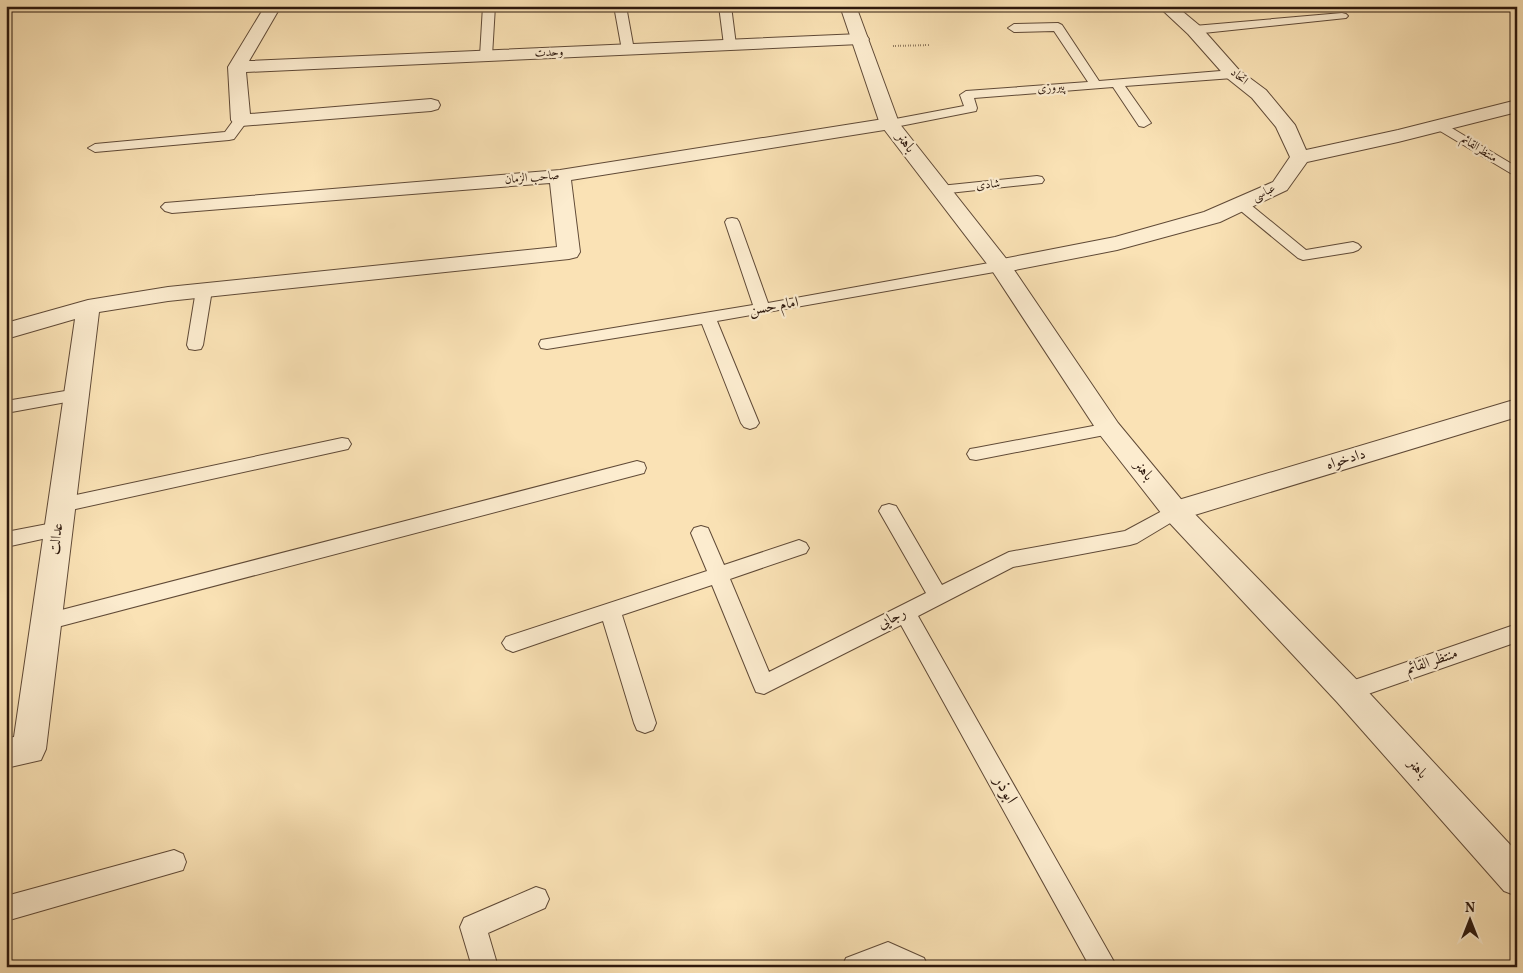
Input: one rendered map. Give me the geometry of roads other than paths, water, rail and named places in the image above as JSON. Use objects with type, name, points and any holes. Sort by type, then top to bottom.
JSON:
[{"type":"street","points":[[273,6],[237,67],[241,120],[431,105]]},
{"type":"street","name":"باهنر","points":[[848,6],[890,124],[1000,266],[1109,429],[1175,511],[1348,692],[1517,880]]},
{"type":"street","name":"اتحاد","points":[[1166,6],[1194,30],[1233,74],[1259,94],[1285,125],[1300,157]]},
{"type":"street","name":"وحدت","points":[[237,67],[730,45],[862,43]]},
{"type":"street","points":[[1300,157],[1517,106]]},
{"type":"street","name":"صاحب الزمان","points":[[172,207],[560,176],[890,124]]},
{"type":"street","name":"عباسی","points":[[1000,266],[1117,243],[1212,218],[1280,186],[1300,157]]},
{"type":"street","points":[[6,331],[88,307],[168,294],[569,252],[560,176]]},
{"type":"street","name":"عدالت","points":[[6,753],[29,749],[88,307]]},
{"type":"street","name":"دادخواه","points":[[1175,511],[1515,411]]},
{"type":"lane","points":[[486,56],[489,6]]},
{"type":"lane","points":[[620,6],[628,50]]},
{"type":"lane","points":[[725,6],[730,45]]},
{"type":"lane","points":[[1194,30],[1342,16]]},
{"type":"lane","points":[[1014,28],[1058,27],[1096,85]]},
{"type":"lane","name":"پیروزی","points":[[890,124],[971,108],[966,95],[1233,74]]},
{"type":"lane","points":[[1116,83],[1144,123]]},
{"type":"lane","points":[[95,148],[229,136],[241,120]]},
{"type":"lane","name":"منتظرالقائم","points":[[1440,125],[1517,173]]},
{"type":"lane","name":"شادی","points":[[940,190],[1037,180]]},
{"type":"lane","points":[[1241,204],[1303,255],[1353,247]]},
{"type":"lane","points":[[732,222],[762,309]]},
{"type":"lane","name":"امام حسن","points":[[547,344],[762,309],[1000,266]]},
{"type":"lane","points":[[194,345],[204,290]]},
{"type":"lane","points":[[708,318],[750,423]]},
{"type":"lane","points":[[6,407],[77,395]]},
{"type":"lane","points":[[976,454],[1109,429]]},
{"type":"lane","points":[[6,540],[60,517],[342,444]]},
{"type":"lane","points":[[46,622],[637,468]]},
{"type":"lane","points":[[889,511],[938,596]]},
{"type":"lane","name":"رجایی","points":[[701,533],[764,685],[1009,560],[1130,538],[1175,511]]},
{"type":"lane","points":[[513,643],[799,548]]},
{"type":"lane","points":[[611,612],[645,723]]},
{"type":"lane","name":"ابوذر","points":[[905,613],[1104,967]]},
{"type":"lane","name":"منتظر القائم","points":[[1348,692],[1517,633]]},
{"type":"lane","points":[[6,909],[174,862]]},
{"type":"lane","points":[[485,967],[473,927],[536,899]]},
{"type":"lane","points":[[855,967],[888,955],[915,967]]}]
